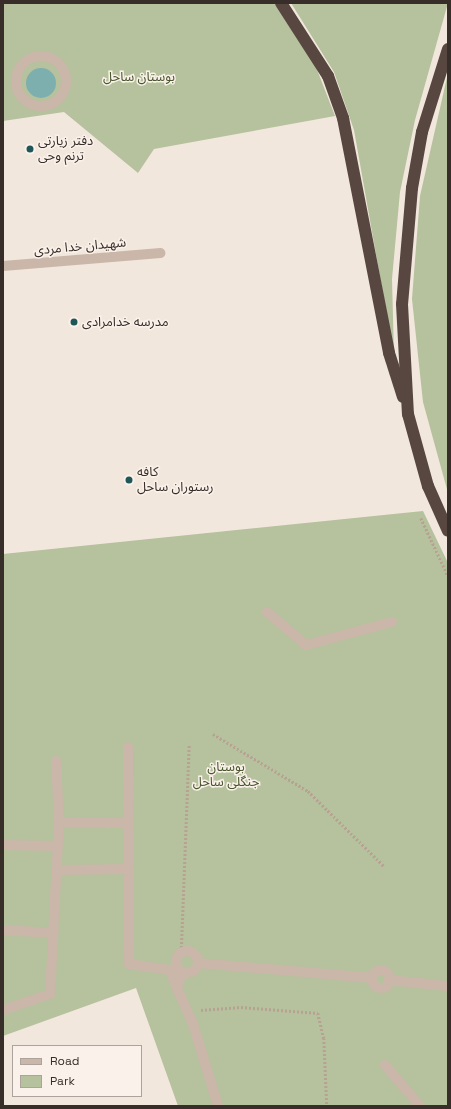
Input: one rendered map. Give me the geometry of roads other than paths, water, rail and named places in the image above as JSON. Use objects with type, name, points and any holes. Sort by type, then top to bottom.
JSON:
[{"type":"highway","points":[[281,3],[328,76],[343,118],[389,352],[428,486],[448,530]]},
{"type":"highway","points":[[408,414],[402,304],[404,254],[422,132],[448,50]]},
{"type":"street","points":[[46,56],[60,64],[66,87],[57,101],[41,106],[20,94],[17,78],[23,63],[46,56]]},
{"type":"street","name":"شهیدان خدا مردی","points":[[3,266],[160,253]]},
{"type":"street","points":[[267,612],[306,644],[392,622]]},
{"type":"street","points":[[128,747],[130,964],[170,970],[177,988],[192,1012],[193,1024],[218,1106]]},
{"type":"street","points":[[3,1010],[50,994],[59,822],[56,761]]},
{"type":"street","points":[[59,822],[128,823]]},
{"type":"street","points":[[3,845],[58,846]]},
{"type":"street","points":[[57,870],[129,869]]},
{"type":"street","points":[[3,930],[54,933]]},
{"type":"street","points":[[182,952],[192,952],[198,964],[192,972],[183,972],[176,964],[182,952]]},
{"type":"street","points":[[198,964],[372,978],[380,988],[389,980],[448,986]]},
{"type":"street","points":[[177,988],[183,972]]},
{"type":"street","points":[[385,1065],[420,1106]]},
{"type":"water","points":[[41,68],[51,73],[56,83],[51,93],[41,98],[31,93],[26,83],[31,73]]},
{"type":"place","name":"دفتر زیارتی ترنم وحی","points":[[30,149]]},
{"type":"place","name":"مدرسه خدامرادی","points":[[74,322]]},
{"type":"place","name":"کافه رستوران ساحل","points":[[129,480]]},
{"type":"park label","name":"بوستان ساحل","points":[[139,77]]},
{"type":"park label","name":"بوستان جنگلی ساحل","points":[[226,776]]}]
